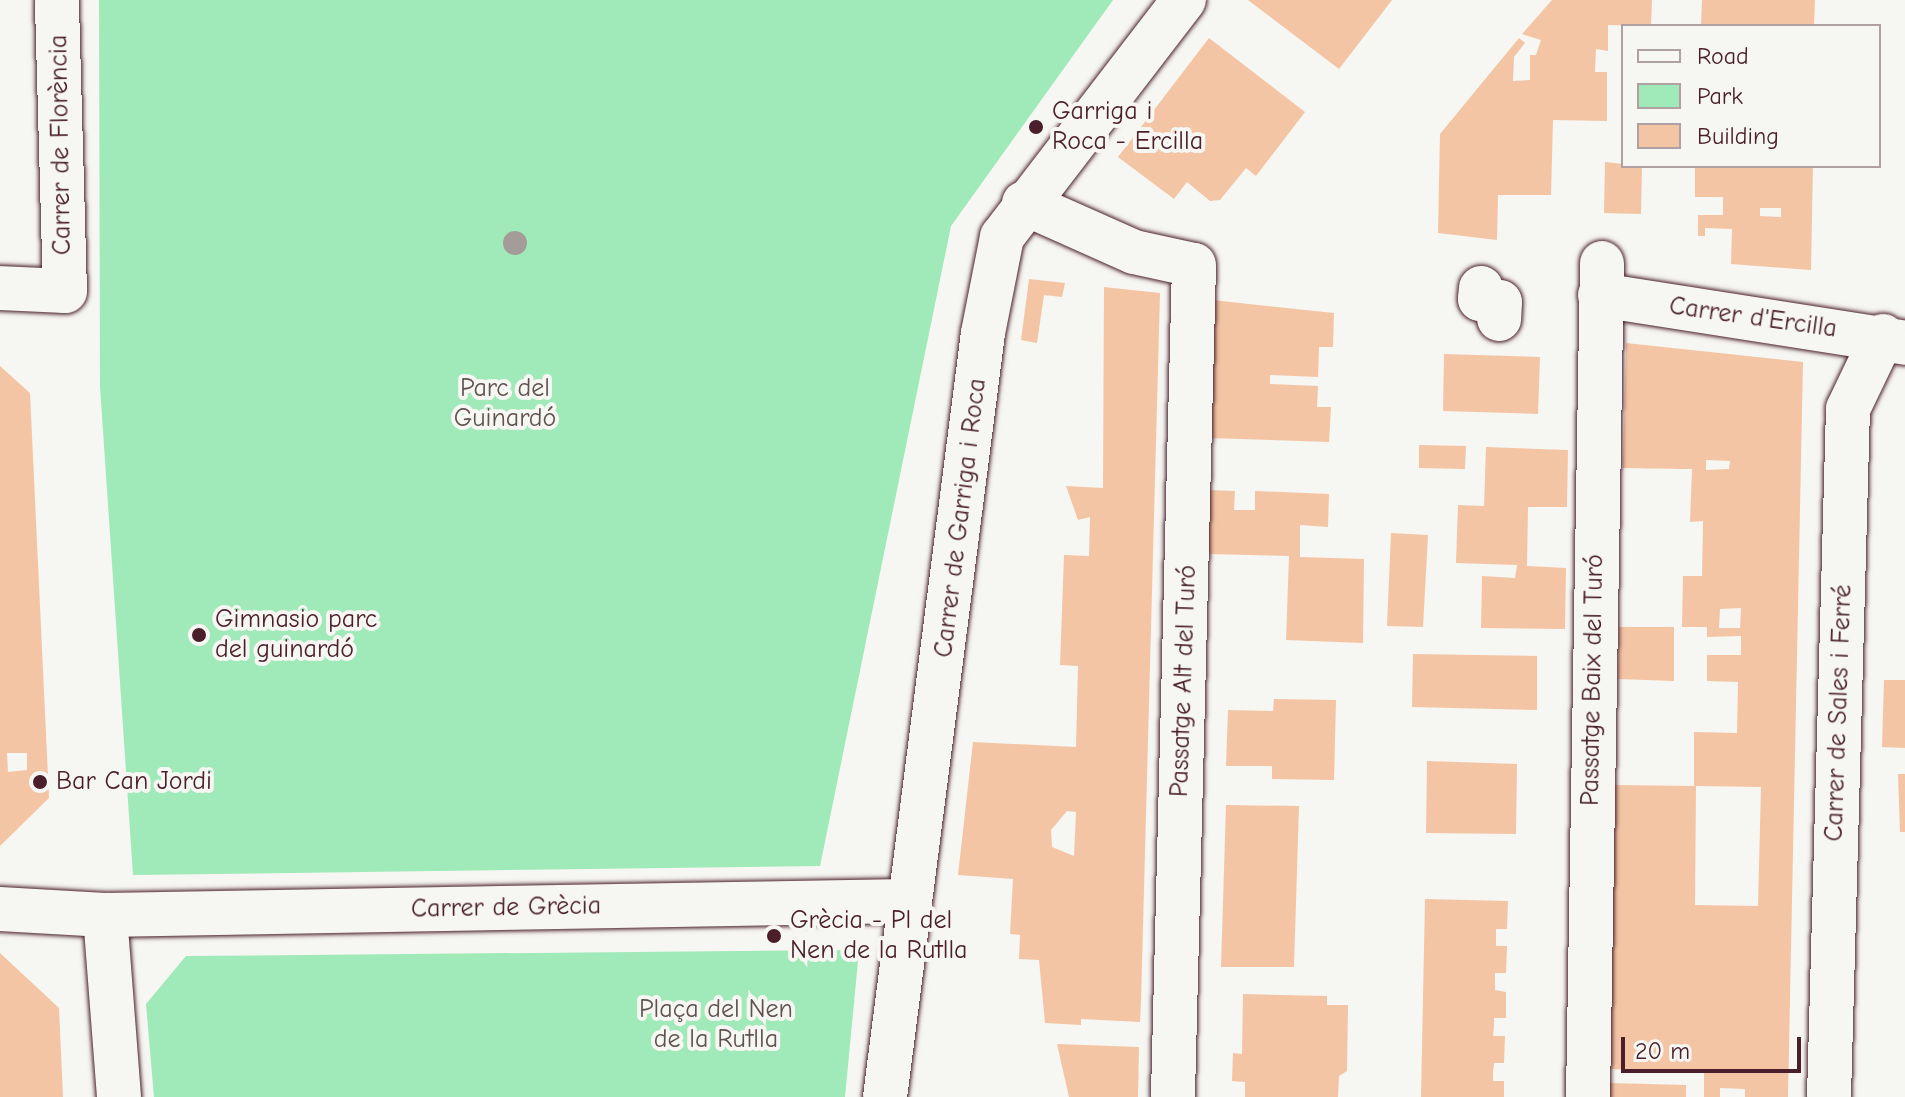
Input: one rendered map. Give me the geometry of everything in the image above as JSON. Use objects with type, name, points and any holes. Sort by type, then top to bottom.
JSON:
[{"type":"street","name":"Carrer de Florència","points":[[0,288],[65,291],[57,0]]},
{"type":"street","name":"Carrer de Garriga i Roca","points":[[885,1097],[907,901],[928,801],[994,268],[1002,237],[1024,203],[1184,0]]},
{"type":"street","name":"Passatge Alt del Turó","points":[[1024,203],[1134,252],[1194,265],[1173,1097]]},
{"type":"street","name":"Carrer d'Ercilla","points":[[1601,279],[1894,340]]},
{"type":"street","name":"Passatge Baix del Turó","points":[[1588,1097],[1601,279]]},
{"type":"street","name":"Carrer de Sales i Ferré","points":[[1829,1097],[1848,409],[1894,340]]},
{"type":"street","name":"Carrer de Grècia","points":[[0,909],[105,915],[907,901]]},
{"type":"street","points":[[105,915],[119,1097]]},
{"type":"green space","name":"Parc del Guinardó","points":[[99,0],[1113,0],[951,226],[820,866],[133,875],[100,386]]},
{"type":"green space","name":"Plaça del Nen de la Rutlla","points":[[859,950],[845,1097],[154,1097],[146,1004],[186,956]]},
{"type":"building","points":[[1248,0],[1392,0],[1339,69]]},
{"type":"building","points":[[1552,0],[1652,0],[1651,24],[1608,25],[1608,51],[1596,49],[1595,72],[1607,72],[1607,121],[1553,120],[1551,195],[1498,195],[1497,240],[1438,233],[1440,134],[1519,38],[1525,43],[1514,57],[1513,81],[1530,80],[1530,55],[1536,55],[1541,40],[1522,34]]},
{"type":"building","points":[[1702,0],[1815,0],[1814,24],[1701,24]]},
{"type":"building","points":[[1209,38],[1305,112],[1256,176],[1246,168],[1220,200],[1210,201],[1187,182],[1174,199],[1118,157]]},
{"type":"building","points":[[1605,162],[1621,164],[1621,168],[1642,168],[1641,214],[1604,213]]},
{"type":"building","points":[[1695,168],[1813,168],[1811,270],[1731,264],[1732,229],[1705,228],[1705,236],[1698,236],[1698,215],[1723,215],[1723,197],[1695,197]],"holes":[[[1760,208],[1781,208],[1781,217],[1760,216]]]},
{"type":"building","points":[[1029,279],[1065,283],[1062,297],[1044,295],[1037,343],[1021,340]]},
{"type":"building","points":[[1104,287],[1160,293],[1140,1022],[1081,1019],[1081,1025],[1045,1023],[1039,960],[1019,959],[1020,935],[1010,934],[1013,879],[958,875],[973,742],[1076,747],[1078,666],[1060,665],[1064,555],[1089,556],[1090,517],[1078,520],[1066,486],[1103,488]],"holes":[[[1067,811],[1076,812],[1074,856],[1052,847],[1051,830]]]},
{"type":"building","points":[[1212,300],[1334,313],[1333,347],[1319,347],[1318,377],[1270,375],[1270,384],[1318,386],[1317,407],[1331,407],[1329,442],[1209,438]]},
{"type":"building","points":[[1626,343],[1803,362],[1788,1097],[1745,1097],[1745,1089],[1720,1088],[1720,1097],[1704,1097],[1704,1072],[1609,1069],[1615,785],[1694,786],[1694,732],[1737,733],[1738,682],[1707,681],[1707,655],[1741,655],[1741,636],[1707,637],[1707,627],[1682,627],[1683,576],[1702,576],[1703,521],[1690,522],[1692,469],[1623,468]],"holes":[[[1706,460],[1730,461],[1729,469],[1706,470]],[[1741,608],[1740,628],[1719,628],[1720,609]],[[1696,786],[1761,787],[1758,906],[1695,905]]]},
{"type":"building","points":[[1444,354],[1540,357],[1538,414],[1443,411]]},
{"type":"building","points":[[0,366],[30,393],[49,798],[0,846]],"holes":[[[7,753],[27,753],[27,770],[8,772]]]},
{"type":"building","points":[[1419,445],[1466,446],[1465,469],[1419,468]]},
{"type":"building","points":[[1486,447],[1568,450],[1567,507],[1528,507],[1527,566],[1566,568],[1565,629],[1481,628],[1482,576],[1515,578],[1517,565],[1456,563],[1458,505],[1484,506]]},
{"type":"building","points":[[1207,490],[1235,491],[1234,510],[1255,510],[1255,491],[1329,494],[1328,527],[1300,525],[1300,557],[1364,559],[1363,643],[1286,640],[1289,556],[1206,554]]},
{"type":"building","points":[[1391,533],[1428,535],[1423,627],[1387,626]]},
{"type":"building","points":[[1619,627],[1674,627],[1674,681],[1618,679]]},
{"type":"building","points":[[1413,654],[1537,656],[1537,710],[1412,707]]},
{"type":"building","points":[[1884,680],[1905,680],[1905,748],[1882,747]]},
{"type":"building","points":[[1274,699],[1336,700],[1334,780],[1272,779],[1272,766],[1226,766],[1228,710],[1273,711]]},
{"type":"building","points":[[1427,761],[1517,764],[1516,834],[1426,833]]},
{"type":"building","points":[[1898,774],[1905,774],[1905,832],[1900,832]]},
{"type":"building","points":[[1226,805],[1299,806],[1294,967],[1221,967]]},
{"type":"building","points":[[1425,899],[1508,901],[1507,929],[1496,929],[1496,946],[1507,946],[1506,973],[1495,973],[1495,990],[1506,992],[1506,1018],[1494,1018],[1493,1036],[1505,1036],[1504,1063],[1494,1063],[1493,1072],[1493,1081],[1504,1081],[1504,1097],[1421,1097]]},
{"type":"building","points":[[0,953],[59,1008],[63,1097],[0,1097]]},
{"type":"building","points":[[1243,994],[1327,996],[1327,1005],[1348,1005],[1347,1071],[1339,1076],[1338,1097],[1245,1097],[1245,1082],[1232,1081],[1233,1053],[1242,1054]]},
{"type":"building","points":[[1057,1044],[1139,1047],[1138,1097],[1069,1097]]},
{"type":"building","points":[[1609,1083],[1686,1085],[1686,1097],[1609,1097]]},
{"type":"place","name":"Garriga i Roca - Ercilla","points":[[1036,127]]},
{"type":"place","name":"Gimnasio parc del guinardó","points":[[199,635]]},
{"type":"place","name":"Bar Can Jordi","points":[[40,782]]},
{"type":"place","name":"Grècia - Pl del Nen de la Rutlla","points":[[774,936]]}]
